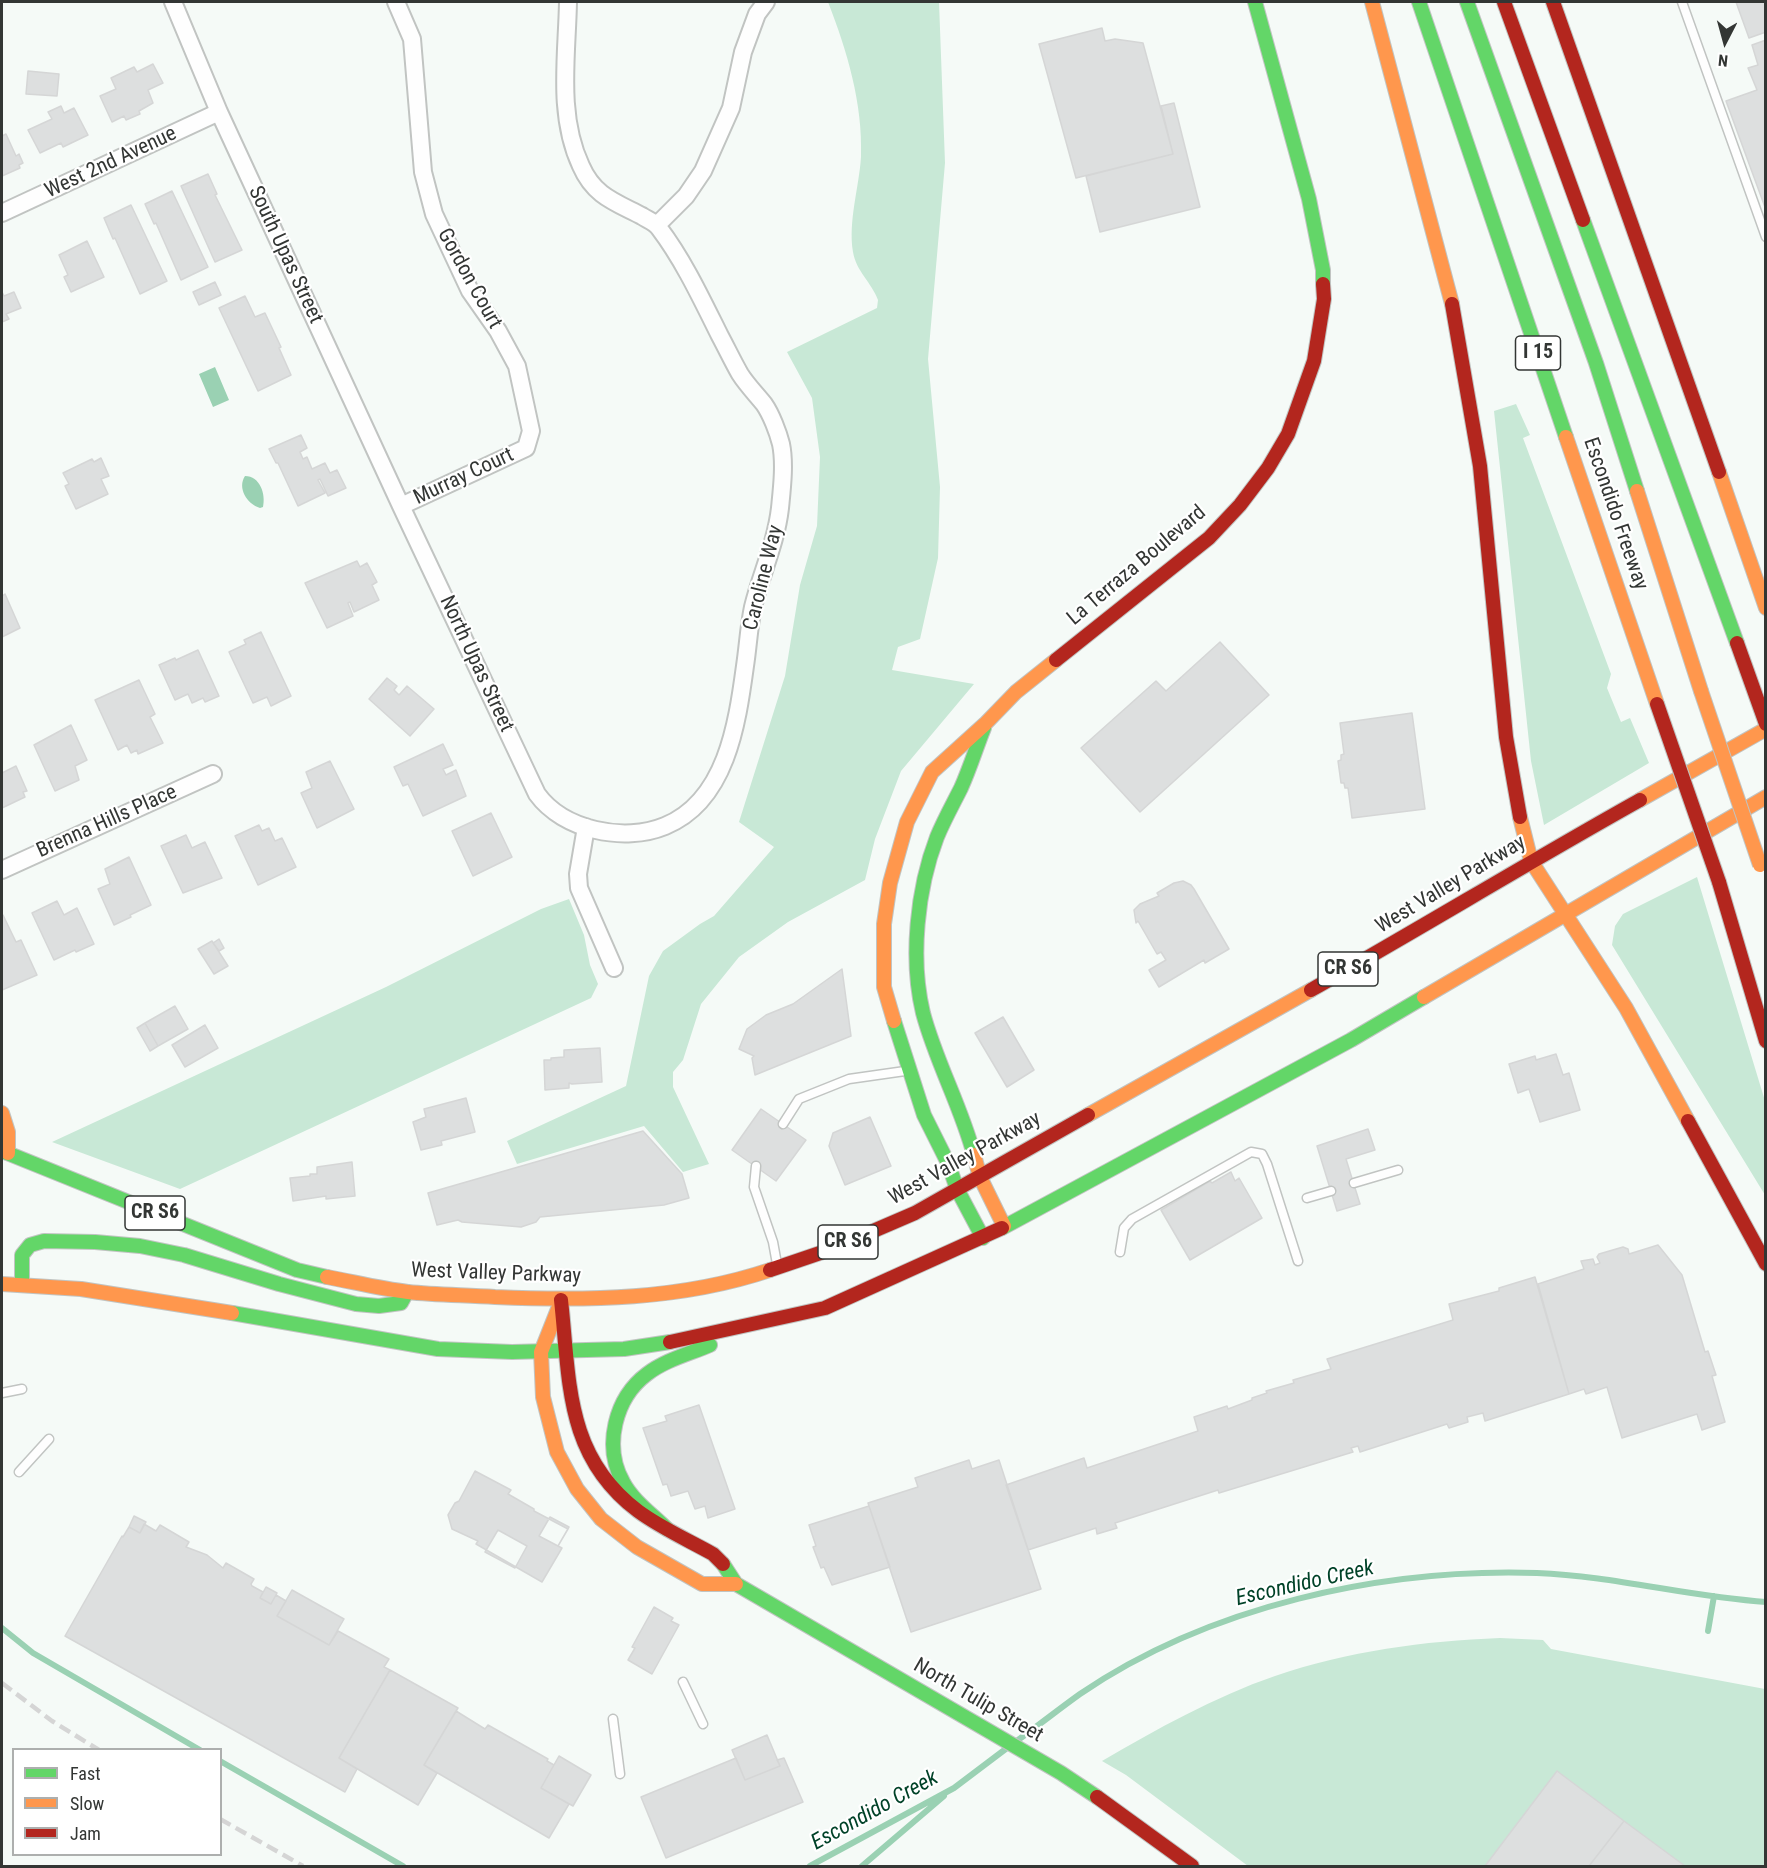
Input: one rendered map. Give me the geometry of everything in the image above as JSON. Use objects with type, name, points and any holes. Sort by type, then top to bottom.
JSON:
[{"type":"main road","name":"La Terraza Boulevard","points":[[983,1238],[957,1189],[948,1162],[924,1115],[908,1070],[884,987],[884,924],[890,883],[907,822],[932,771],[985,724],[1016,692],[1209,538],[1240,505],[1268,468],[1288,434],[1314,362],[1322,325],[1323,270],[1309,199],[1255,2]]},
{"type":"main road","points":[[1372,2],[1455,315],[1480,466],[1506,737],[1519,812],[1531,861],[1626,1008],[1766,1264]]},
{"type":"main road","name":"Escondido Freeway","points":[[1419,2],[1719,882],[1766,1041]]},
{"type":"main road","points":[[1467,2],[1596,363],[1701,691],[1766,882]]},
{"type":"main road","points":[[1504,2],[1766,724]]},
{"type":"main road","points":[[1553,2],[1672,334],[1766,608]]},
{"type":"main road","points":[[1739,531],[1766,565]]},
{"type":"main road","name":"La Terraza Boulevard","points":[[985,724],[962,785],[937,838],[924,881],[917,936],[917,976],[923,1011],[933,1045],[972,1147],[980,1177],[1004,1226]]},
{"type":"main road","name":"West Valley Parkway","points":[[5,1152],[297,1270],[407,1292],[561,1300],[641,1296],[721,1284],[829,1250],[915,1213],[1396,942],[1531,861],[1766,729]]},
{"type":"main road","name":"CR S6","points":[[2,1284],[22,1284],[136,1297],[438,1349],[541,1352],[624,1349],[690,1339],[825,1308],[983,1238],[1351,1040],[1766,797]]},
{"type":"main road","points":[[2,1113],[8,1132],[2,1170]]},
{"type":"main road","points":[[22,1284],[21,1259],[24,1249],[32,1244],[50,1241],[82,1241],[139,1245],[183,1255],[356,1305],[389,1306],[401,1303],[407,1292]]},
{"type":"main road","points":[[561,1300],[541,1352],[543,1397],[557,1452],[577,1490],[601,1519],[637,1547],[702,1584],[736,1584]]},
{"type":"main road","name":"North Tulip Street","points":[[561,1300],[573,1416],[585,1449],[605,1481],[619,1496],[636,1510],[717,1557],[736,1584],[1061,1773],[1192,1866]]},
{"type":"main road","points":[[667,1529],[630,1493],[616,1469],[613,1444],[620,1409],[632,1388],[649,1373],[752,1326]]},
{"type":"street","name":"South Upas Street","points":[[173,2],[219,112],[401,506]]},
{"type":"street","name":"Gordon Court","points":[[396,2],[412,39],[423,172],[434,214],[470,291],[498,331],[517,366],[531,431],[526,448]]},
{"type":"street","points":[[568,2],[566,114],[571,142],[582,169],[599,194],[657,225],[686,196],[703,171],[731,108],[743,52],[757,14],[766,2]]},
{"type":"street","name":"West 2nd Avenue","points":[[2,213],[219,112]]},
{"type":"street","name":"Caroline Way","points":[[559,815],[608,834],[636,834],[682,819],[704,798],[721,769],[733,731],[753,607],[780,510],[781,444],[766,407],[740,375],[702,300],[657,225]]},
{"type":"street","name":"Murray Court","points":[[401,506],[526,448]]},
{"type":"street","name":"North Upas Street","points":[[401,506],[537,794],[546,806],[559,815]]},
{"type":"street","name":"Brenna Hills Place","points":[[2,870],[213,774]]},
{"type":"street","points":[[586,827],[578,874],[579,888],[614,969]]},
{"type":"lane","points":[[1682,2],[1766,237]]},
{"type":"lane","points":[[783,1124],[799,1098],[849,1079],[908,1070]]},
{"type":"lane","points":[[1120,1252],[1124,1228],[1132,1219],[1251,1152],[1262,1154],[1267,1164],[1298,1261]]},
{"type":"lane","points":[[756,1166],[754,1186],[773,1242],[777,1268]]},
{"type":"lane","points":[[1354,1184],[1398,1170]]},
{"type":"lane","points":[[1307,1198],[1331,1191]]},
{"type":"lane","points":[[2,1393],[22,1389]]},
{"type":"lane","points":[[19,1472],[49,1439]]},
{"type":"lane","points":[[683,1682],[703,1724]]},
{"type":"lane","points":[[613,1719],[620,1774]]},
{"type":"shaded area","points":[[828,2],[939,2],[945,163],[928,359],[940,487],[938,558],[920,639],[898,647],[892,670],[974,684],[901,771],[875,839],[865,880],[788,922],[739,957],[701,1004],[683,1060],[673,1072],[673,1087],[709,1164],[683,1172],[644,1126],[517,1164],[507,1141],[626,1086],[649,976],[663,951],[714,916],[774,847],[739,822],[785,676],[800,585],[817,526],[820,457],[812,398],[787,352],[877,308],[878,300],[857,265],[853,252],[853,216],[861,157],[859,117],[847,58]]},
{"type":"shaded area","points":[[215,367],[229,400],[213,407],[199,374]]},
{"type":"shaded area","points":[[1516,404],[1530,435],[1523,438],[1611,674],[1607,688],[1621,722],[1630,718],[1649,763],[1544,825],[1531,761],[1494,411]]},
{"type":"shaded area","points":[[245,476],[255,479],[261,487],[264,497],[263,507],[255,506],[247,499],[242,485]]},
{"type":"shaded area","points":[[1697,877],[1765,1101],[1765,1195],[1612,945],[1615,926],[1623,914]]},
{"type":"shaded area","points":[[569,899],[584,935],[590,965],[598,984],[591,998],[180,1189],[52,1142],[386,987],[541,909]]},
{"type":"shaded area","points":[[1500,1638],[1543,1640],[1551,1649],[1765,1689],[1765,1866],[1248,1866],[1126,1775],[1102,1761],[1208,1704],[1252,1684],[1303,1667],[1386,1649]]},
{"type":"building","points":[[1736,2],[1766,2],[1766,32],[1749,38]]},
{"type":"building","points":[[1102,28],[1105,41],[1115,39],[1143,43],[1173,154],[1076,178],[1039,44]]},
{"type":"building","points":[[1766,40],[1766,210],[1726,101],[1757,90],[1748,68],[1758,65],[1752,45]]},
{"type":"building","points":[[153,64],[163,83],[148,90],[153,103],[139,111],[140,114],[126,120],[124,116],[112,122],[100,96],[116,89],[111,78],[134,67],[137,72]]},
{"type":"building","points":[[28,71],[59,74],[57,96],[26,94]]},
{"type":"building","points":[[1174,103],[1200,207],[1100,232],[1086,176],[1173,154],[1161,106]]},
{"type":"building","points":[[61,106],[64,113],[74,108],[88,135],[63,147],[61,143],[40,153],[28,130],[52,119],[48,112]]},
{"type":"building","points":[[6,134],[16,156],[19,154],[23,163],[19,165],[20,168],[2,176],[2,136]]},
{"type":"building","points":[[208,174],[217,194],[215,195],[242,250],[215,262],[181,186]]},
{"type":"building","points":[[172,191],[208,267],[181,280],[156,223],[154,224],[145,204]]},
{"type":"building","points":[[131,205],[167,281],[140,294],[104,218]]},
{"type":"building","points":[[87,241],[104,277],[71,292],[64,277],[68,275],[59,255]]},
{"type":"building","points":[[215,282],[221,295],[199,305],[193,292]]},
{"type":"building","points":[[2,292],[4,296],[14,292],[21,308],[6,314],[9,319],[2,322]]},
{"type":"building","points":[[245,296],[255,317],[265,313],[291,375],[258,391],[219,308]]},
{"type":"building","points":[[301,435],[307,448],[300,452],[303,459],[307,457],[312,469],[325,463],[330,473],[337,470],[346,488],[328,496],[320,479],[318,480],[325,493],[298,506],[269,449]]},
{"type":"building","points":[[101,458],[109,476],[101,479],[108,494],[76,509],[65,486],[69,484],[63,473],[92,459],[94,462]]},
{"type":"building","points":[[357,561],[360,567],[367,563],[377,582],[372,585],[379,600],[354,612],[350,602],[348,603],[353,616],[327,628],[305,583]]},
{"type":"building","points":[[5,594],[20,628],[2,637],[2,596]]},
{"type":"building","points":[[261,632],[291,696],[271,706],[267,697],[253,703],[229,652],[246,644],[244,640]]},
{"type":"building","points":[[1220,642],[1269,695],[1140,812],[1081,748],[1156,681],[1166,691]]},
{"type":"building","points":[[198,650],[219,696],[205,702],[203,698],[192,703],[188,694],[175,700],[159,665]]},
{"type":"building","points":[[387,678],[397,686],[394,690],[399,695],[407,686],[434,709],[410,736],[369,699]]},
{"type":"building","points":[[139,680],[155,714],[150,717],[163,743],[138,754],[137,750],[131,753],[127,745],[118,750],[95,700]]},
{"type":"building","points":[[1412,713],[1425,809],[1352,818],[1348,788],[1341,783],[1338,761],[1344,754],[1340,723]]},
{"type":"building","points":[[71,725],[87,760],[75,766],[79,780],[55,791],[34,745]]},
{"type":"building","points":[[443,744],[453,765],[443,769],[446,775],[456,770],[466,796],[423,816],[408,784],[403,786],[394,767]]},
{"type":"building","points":[[330,761],[354,809],[317,828],[301,793],[312,788],[306,772]]},
{"type":"building","points":[[16,766],[27,791],[23,792],[25,797],[2,808],[2,773]]},
{"type":"building","points":[[491,813],[512,857],[473,876],[452,831]]},
{"type":"building","points":[[259,825],[262,831],[269,828],[275,841],[282,838],[296,867],[258,885],[235,836]]},
{"type":"building","points":[[186,835],[192,848],[205,842],[222,878],[183,893],[161,846]]},
{"type":"building","points":[[129,857],[151,905],[114,925],[98,889],[110,884],[105,869]]},
{"type":"building","points":[[1183,881],[1194,889],[1229,949],[1205,963],[1204,960],[1159,987],[1149,970],[1166,960],[1161,952],[1157,954],[1138,921],[1136,923],[1134,910],[1140,904],[1159,896],[1157,893],[1174,883]]},
{"type":"building","points":[[57,901],[64,915],[77,908],[94,944],[54,960],[32,913]]},
{"type":"building","points":[[2,916],[16,942],[21,940],[37,975],[2,990]]},
{"type":"building","points":[[219,939],[224,948],[219,951],[213,943]]},
{"type":"building","points":[[212,941],[228,966],[214,974],[198,949]]},
{"type":"building","points":[[842,969],[851,1036],[755,1075],[752,1058],[754,1056],[739,1049],[747,1029],[766,1015],[793,1004]]},
{"type":"building","points":[[175,1006],[188,1029],[158,1046],[145,1023]]},
{"type":"building","points":[[1003,1017],[1034,1070],[1007,1087],[975,1033]]},
{"type":"building","points":[[145,1023],[158,1046],[150,1051],[137,1028]]},
{"type":"building","points":[[205,1025],[218,1048],[185,1067],[172,1045]]},
{"type":"building","points":[[600,1048],[602,1082],[569,1083],[569,1088],[545,1090],[544,1060],[564,1057],[564,1050]]},
{"type":"building","points":[[1556,1054],[1563,1075],[1569,1073],[1580,1110],[1540,1122],[1529,1089],[1518,1093],[1509,1064],[1535,1056],[1536,1060]]},
{"type":"building","points":[[466,1098],[475,1132],[441,1141],[442,1145],[421,1150],[413,1122],[426,1117],[424,1109]]},
{"type":"building","points":[[761,1109],[806,1140],[776,1181],[732,1150]]},
{"type":"building","points":[[870,1117],[891,1166],[845,1185],[829,1146],[833,1133]]},
{"type":"building","points":[[1368,1129],[1375,1150],[1346,1159],[1360,1204],[1337,1211],[1317,1146]]},
{"type":"building","points":[[643,1131],[682,1174],[689,1198],[664,1205],[540,1217],[536,1222],[521,1227],[458,1220],[437,1225],[428,1193]]},
{"type":"building","points":[[352,1162],[355,1196],[326,1199],[326,1196],[293,1201],[290,1178],[317,1174],[317,1167]]},
{"type":"building","points":[[1231,1172],[1235,1181],[1239,1178],[1262,1218],[1190,1260],[1161,1210],[1210,1181],[1212,1183]]},
{"type":"building","points":[[1658,1245],[1682,1275],[1705,1352],[1708,1351],[1716,1375],[1712,1376],[1725,1422],[1702,1430],[1697,1414],[1622,1438],[1607,1387],[1586,1394],[1584,1389],[1569,1394],[1538,1284],[1584,1269],[1581,1261],[1593,1259],[1595,1265],[1600,1263],[1597,1257],[1599,1254],[1623,1247],[1628,1249],[1629,1254]]},
{"type":"building","points":[[1535,1277],[1569,1394],[1485,1421],[1483,1413],[1467,1417],[1468,1422],[1449,1428],[1447,1424],[1360,1452],[1358,1446],[1351,1448],[1353,1452],[1219,1493],[1218,1490],[1115,1523],[1117,1528],[1097,1534],[1096,1528],[1028,1550],[1006,1485],[1084,1458],[1087,1468],[1198,1431],[1194,1417],[1227,1406],[1228,1409],[1267,1393],[1266,1391],[1294,1383],[1293,1380],[1331,1369],[1327,1359],[1453,1320],[1449,1304],[1499,1291],[1499,1288]]},
{"type":"building","points":[[699,1405],[735,1509],[708,1518],[705,1506],[695,1509],[688,1491],[671,1496],[667,1484],[663,1485],[643,1428],[667,1421],[665,1416]]},
{"type":"building","points":[[969,1460],[972,1469],[999,1460],[1041,1589],[911,1632],[868,1503],[918,1487],[915,1478]]},
{"type":"building","points":[[475,1471],[511,1490],[508,1494],[568,1529],[558,1546],[562,1548],[542,1582],[476,1544],[478,1541],[452,1529],[448,1515],[455,1503],[459,1501]]},
{"type":"building","points":[[869,1506],[890,1567],[832,1585],[824,1567],[821,1568],[813,1547],[816,1546],[809,1525]]},
{"type":"building","points":[[134,1516],[146,1522],[140,1533],[129,1527]]},
{"type":"building","points":[[550,1517],[569,1527],[558,1546],[539,1536]]},
{"type":"building","points":[[144,1524],[156,1531],[160,1525],[189,1542],[186,1547],[207,1555],[223,1568],[226,1563],[254,1579],[252,1586],[263,1592],[260,1598],[271,1604],[276,1595],[286,1601],[277,1616],[329,1645],[338,1631],[389,1659],[384,1667],[390,1670],[339,1758],[357,1769],[345,1792],[65,1636],[122,1536],[129,1527],[140,1533]]},
{"type":"building","points":[[498,1530],[527,1546],[515,1568],[485,1552]]},
{"type":"building","points":[[266,1587],[277,1593],[271,1604],[260,1598]]},
{"type":"building","points":[[292,1590],[344,1619],[329,1645],[277,1616]]},
{"type":"building","points":[[654,1607],[673,1618],[671,1621],[679,1625],[652,1674],[628,1660],[635,1648],[632,1647]]},
{"type":"building","points":[[390,1670],[458,1708],[424,1765],[437,1773],[418,1805],[339,1758]]},
{"type":"building","points":[[456,1711],[485,1729],[488,1725],[548,1759],[547,1761],[554,1765],[541,1788],[569,1804],[549,1838],[424,1765]]},
{"type":"building","points":[[767,1735],[780,1766],[745,1780],[732,1750]]},
{"type":"building","points":[[559,1756],[591,1775],[573,1806],[541,1788]]},
{"type":"building","points":[[736,1758],[745,1780],[780,1766],[777,1760],[784,1758],[803,1802],[666,1858],[641,1797]]},
{"type":"building","points":[[1557,1771],[1624,1821],[1589,1866],[1485,1866]]},
{"type":"building","points":[[1624,1821],[1685,1866],[1589,1866]]},
{"type":"waterway","name":"Escondido Creek","points":[[1018,1740],[1080,1694],[1130,1663],[1184,1637],[1240,1616],[1299,1599],[1358,1586],[1418,1577],[1478,1573],[1537,1573],[1594,1578],[1709,1596],[1766,1602]]},
{"type":"waterway","points":[[1708,1631],[1714,1596]]},
{"type":"waterway","points":[[2,1628],[33,1653],[197,1748]]},
{"type":"waterway","name":"Escondido Creek","points":[[810,1866],[954,1788],[1007,1748]]},
{"type":"waterway","points":[[222,1762],[403,1866]]},
{"type":"waterway","points":[[862,1866],[944,1796]]},
{"type":"railway","points":[[2,1683],[52,1721],[96,1748]]},
{"type":"railway","points":[[222,1820],[303,1866]]},
{"type":"traffic: fast","points":[[1255,2],[1309,199],[1323,270],[1323,284]]},
{"type":"traffic: fast","points":[[1419,2],[1566,437]]},
{"type":"traffic: fast","points":[[1467,2],[1596,363],[1637,491]]},
{"type":"traffic: fast","points":[[1583,220],[1737,643]]},
{"type":"traffic: fast","points":[[974,1155],[928,1031],[919,992],[916,947],[920,901],[930,857],[984,728]]},
{"type":"traffic: fast","points":[[1002,1228],[1351,1040],[1424,997]]},
{"type":"traffic: fast","points":[[894,1021],[924,1115],[948,1163],[957,1189],[983,1238]]},
{"type":"traffic: fast","points":[[2,1151],[297,1270],[327,1277]]},
{"type":"traffic: fast","points":[[22,1284],[22,1255],[30,1245],[44,1241],[95,1242],[140,1246],[184,1255],[279,1284],[356,1304],[379,1306],[401,1303],[407,1292]]},
{"type":"traffic: fast","points":[[232,1313],[438,1349],[512,1352],[624,1349],[670,1342]]},
{"type":"traffic: fast","points":[[667,1529],[637,1501],[623,1482],[614,1453],[613,1438],[616,1424],[627,1396],[647,1374],[669,1361],[710,1345]]},
{"type":"traffic: fast","points":[[723,1564],[736,1584],[1061,1773],[1097,1797]]},
{"type":"traffic: slow","points":[[1372,2],[1452,304]]},
{"type":"traffic: slow","points":[[1566,437],[1657,704]]},
{"type":"traffic: slow","points":[[1719,472],[1766,608]]},
{"type":"traffic: slow","points":[[1637,491],[1701,691]]},
{"type":"traffic: slow","points":[[894,1021],[884,987],[884,924],[890,883],[907,822],[932,772],[1016,692],[1056,660]]},
{"type":"traffic: slow","points":[[1701,691],[1760,865]]},
{"type":"traffic: slow","points":[[1640,800],[1766,729]]},
{"type":"traffic: slow","points":[[1424,997],[1766,797]]},
{"type":"traffic: slow","points":[[1520,817],[1531,861],[1626,1008],[1688,1121]]},
{"type":"traffic: slow","points":[[1088,1115],[1311,990]]},
{"type":"traffic: slow","points":[[2,1113],[8,1132],[8,1153]]},
{"type":"traffic: slow","points":[[974,1155],[980,1177],[1004,1226]]},
{"type":"traffic: slow","points":[[327,1277],[419,1293],[564,1299],[668,1293],[736,1280],[770,1270]]},
{"type":"traffic: slow","points":[[2,1284],[81,1289],[232,1313]]},
{"type":"traffic: slow","points":[[560,1304],[541,1352],[543,1397],[557,1452],[577,1489],[601,1519],[637,1547],[702,1584],[736,1584]]},
{"type":"traffic: jam","points":[[1504,2],[1583,220]]},
{"type":"traffic: jam","points":[[1553,2],[1719,472]]},
{"type":"traffic: jam","points":[[1056,660],[1209,538],[1240,505],[1268,468],[1288,434],[1314,361],[1324,299],[1323,284]]},
{"type":"traffic: jam","points":[[1452,304],[1480,466],[1506,737],[1520,817]]},
{"type":"traffic: jam","points":[[1737,643],[1766,724]]},
{"type":"traffic: jam","points":[[1657,704],[1719,882]]},
{"type":"traffic: jam","points":[[1311,990],[1640,800]]},
{"type":"traffic: jam","points":[[1719,882],[1766,1041]]},
{"type":"traffic: jam","points":[[770,1270],[829,1250],[915,1213],[1088,1115]]},
{"type":"traffic: jam","points":[[1688,1121],[1766,1264]]},
{"type":"traffic: jam","points":[[670,1342],[825,1308],[1002,1228]]},
{"type":"traffic: jam","points":[[561,1300],[570,1388],[584,1442],[596,1466],[614,1490],[638,1511],[713,1554],[723,1564]]},
{"type":"traffic: jam","points":[[1097,1797],[1192,1866]]}]
